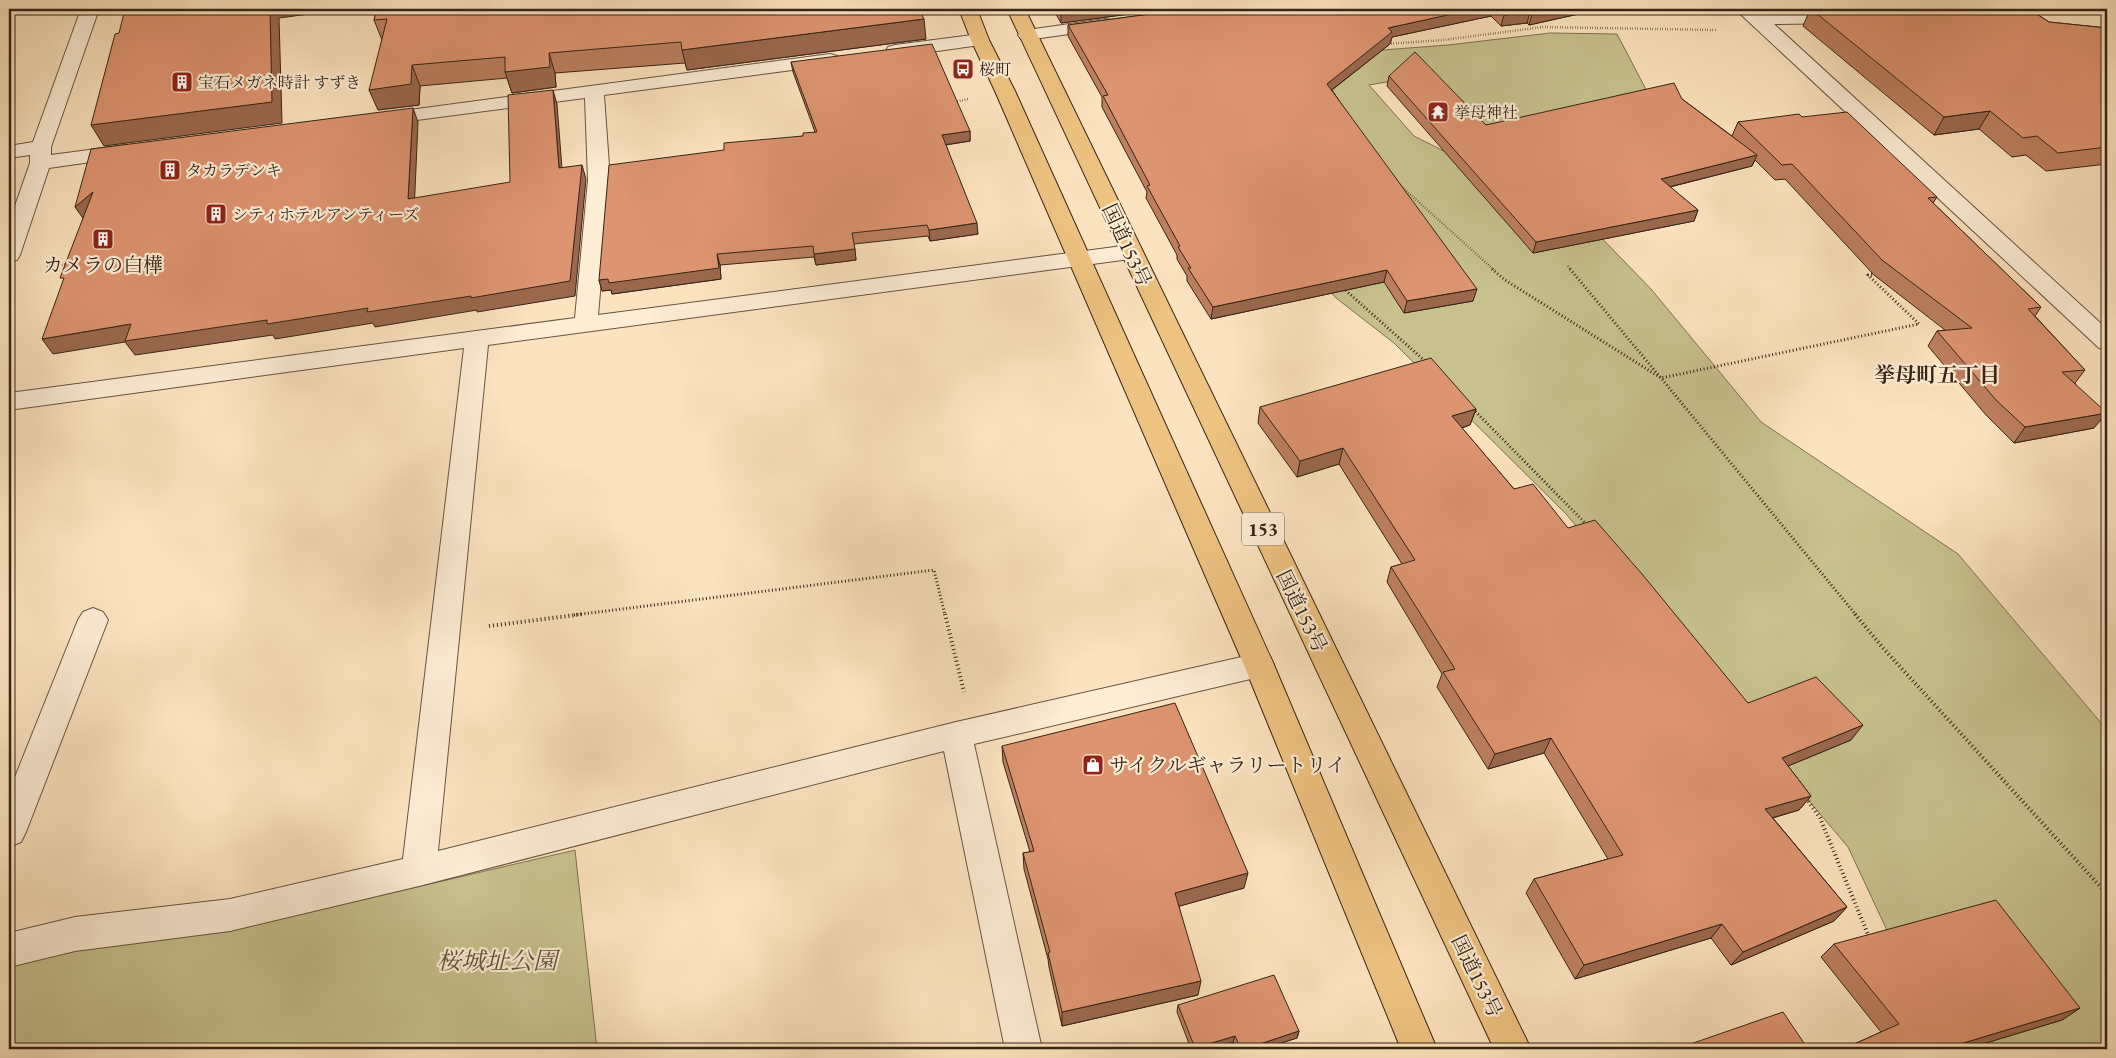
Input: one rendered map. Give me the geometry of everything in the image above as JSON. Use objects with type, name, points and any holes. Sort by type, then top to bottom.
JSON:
[{"type":"highway","points":[[968,9],[980,40],[1005,91],[1259,664],[1419,1049]]},
{"type":"highway","name":"国道153号","points":[[1016,9],[1130,252],[1512,1049]]},
{"type":"street","points":[[9,255],[40,155],[90,9]]},
{"type":"street","points":[[1750,14],[1864,18]]},
{"type":"street","points":[[1750,14],[2107,342]]},
{"type":"street","points":[[1027,35],[1125,22]]},
{"type":"street","points":[[881,53],[980,40]]},
{"type":"street","points":[[360,121],[851,57]]},
{"type":"street","points":[[586,323],[599,180],[594,91]]},
{"type":"street","points":[[9,152],[40,155],[145,149]]},
{"type":"street","points":[[9,401],[1130,252]]},
{"type":"street","points":[[420,870],[477,339]]},
{"type":"street","points":[[9,832],[93,620]]},
{"type":"street","points":[[9,950],[75,934],[230,914],[420,870],[965,733],[1259,664]]},
{"type":"street","points":[[965,733],[1024,1049]]},
{"type":"path","points":[[1377,45],[1443,40],[1543,27],[1721,30]]},
{"type":"path","points":[[955,102],[1005,91]]},
{"type":"path","points":[[1400,185],[1505,280],[1661,378],[1919,324],[1868,275],[1878,274]]},
{"type":"path","points":[[41,268],[68,264]]},
{"type":"path","points":[[1568,266],[1883,648],[2107,894]]},
{"type":"path","points":[[1340,286],[1429,365]]},
{"type":"path","points":[[1470,406],[1594,532]]},
{"type":"path","points":[[446,632],[934,570],[965,733]]},
{"type":"path","points":[[1803,794],[1820,818],[1871,942]]},
{"type":"green space","points":[[1550,33],[1617,34],[1662,120],[1543,182],[1434,74],[1369,85],[1414,136],[1587,223],[1651,289],[1761,422],[1958,554],[2107,730],[2107,1049],[1957,1049],[1901,960],[1848,847],[1566,514],[1394,343],[1336,298],[1230,176],[1304,56],[1448,45]]},
{"type":"green space","name":"桜城址公園","points":[[575,850],[597,1049],[9,1049],[9,966],[57,953],[229,931]]},
{"type":"building","points":[[125,9],[270,9],[272,102],[91,125],[115,34],[119,33]]},
{"type":"building","points":[[377,9],[919,9],[924,19],[682,50],[681,42],[549,53],[550,67],[505,72],[505,57],[412,65],[411,84],[369,90],[387,19],[374,20]]},
{"type":"building","points":[[1059,9],[1087,9],[1061,12]]},
{"type":"building","points":[[1188,9],[1475,9],[1388,28],[1392,32],[1327,84],[1477,289],[1407,301],[1387,270],[1213,307],[1188,268],[1191,268],[1178,247],[1180,246],[1147,186],[1150,185],[1103,96],[1108,95],[1068,25]]},
{"type":"building","points":[[1498,9],[1555,9],[1532,14],[1530,12],[1504,15]]},
{"type":"building","points":[[1811,9],[2029,9],[2049,22],[2107,28],[2107,147],[2058,153],[2037,136],[2023,138],[1990,111],[1944,117]]},
{"type":"building","points":[[932,44],[970,131],[942,135],[977,223],[929,230],[927,225],[852,233],[855,249],[814,254],[813,246],[717,254],[719,268],[609,283],[608,279],[599,280],[609,165],[724,150],[724,143],[803,136],[803,133],[817,132],[791,62]]},
{"type":"building","points":[[1415,52],[1486,125],[1674,83],[1682,99],[1757,155],[1661,179],[1698,210],[1536,242],[1389,76]]},
{"type":"building","points":[[553,90],[559,168],[582,165],[570,281],[471,298],[471,296],[367,312],[368,308],[267,324],[267,320],[125,341],[131,324],[42,339],[64,278],[60,278],[93,192],[75,207],[91,149],[413,108],[408,199],[510,182],[508,95]]},
{"type":"building","points":[[1847,112],[1937,197],[1928,198],[2041,307],[2028,309],[2085,370],[2062,372],[2107,413],[2025,427],[1996,400],[1937,331],[1972,328],[1882,260],[1792,164],[1782,165],[1738,122],[1799,114],[1802,117]]},
{"type":"building","points":[[1431,358],[1476,409],[1452,416],[1514,489],[1533,484],[1568,528],[1595,520],[1748,703],[1816,677],[1863,725],[1782,758],[1811,796],[1765,809],[1847,907],[1743,952],[1722,924],[1584,965],[1534,879],[1623,855],[1551,738],[1495,754],[1443,672],[1455,669],[1391,567],[1415,560],[1343,448],[1300,461],[1260,407]]},
{"type":"building","points":[[1175,703],[1248,873],[1175,893],[1201,981],[1062,1012],[1048,953],[1050,952],[1023,853],[1034,851],[1002,746]]},
{"type":"building","points":[[1996,900],[2080,1008],[1950,1047],[1952,1049],[1843,1049],[1899,1024],[1834,944]]},
{"type":"building","points":[[1274,975],[1299,1031],[1245,1049],[1241,1049],[1235,1036],[1195,1048],[1178,1005]]},
{"type":"building","points":[[1783,1012],[1808,1049],[1676,1049]]},
{"type":"place","name":"桜町","points":[[963,69]]},
{"type":"place","name":"宝石メガネ時計 すずき","points":[[182,82]]},
{"type":"place","name":"挙母神社","points":[[1438,112]]},
{"type":"place","name":"タカラデンキ","points":[[170,170]]},
{"type":"place","name":"シティホテルアンティーズ","points":[[216,214]]},
{"type":"place","name":"カメラの白樺","points":[[103,239]]},
{"type":"place","name":"サイクルギャラリートリイ","points":[[1093,765]]},
{"type":"district","name":"挙母町五丁目","points":[[1937,374]]}]
